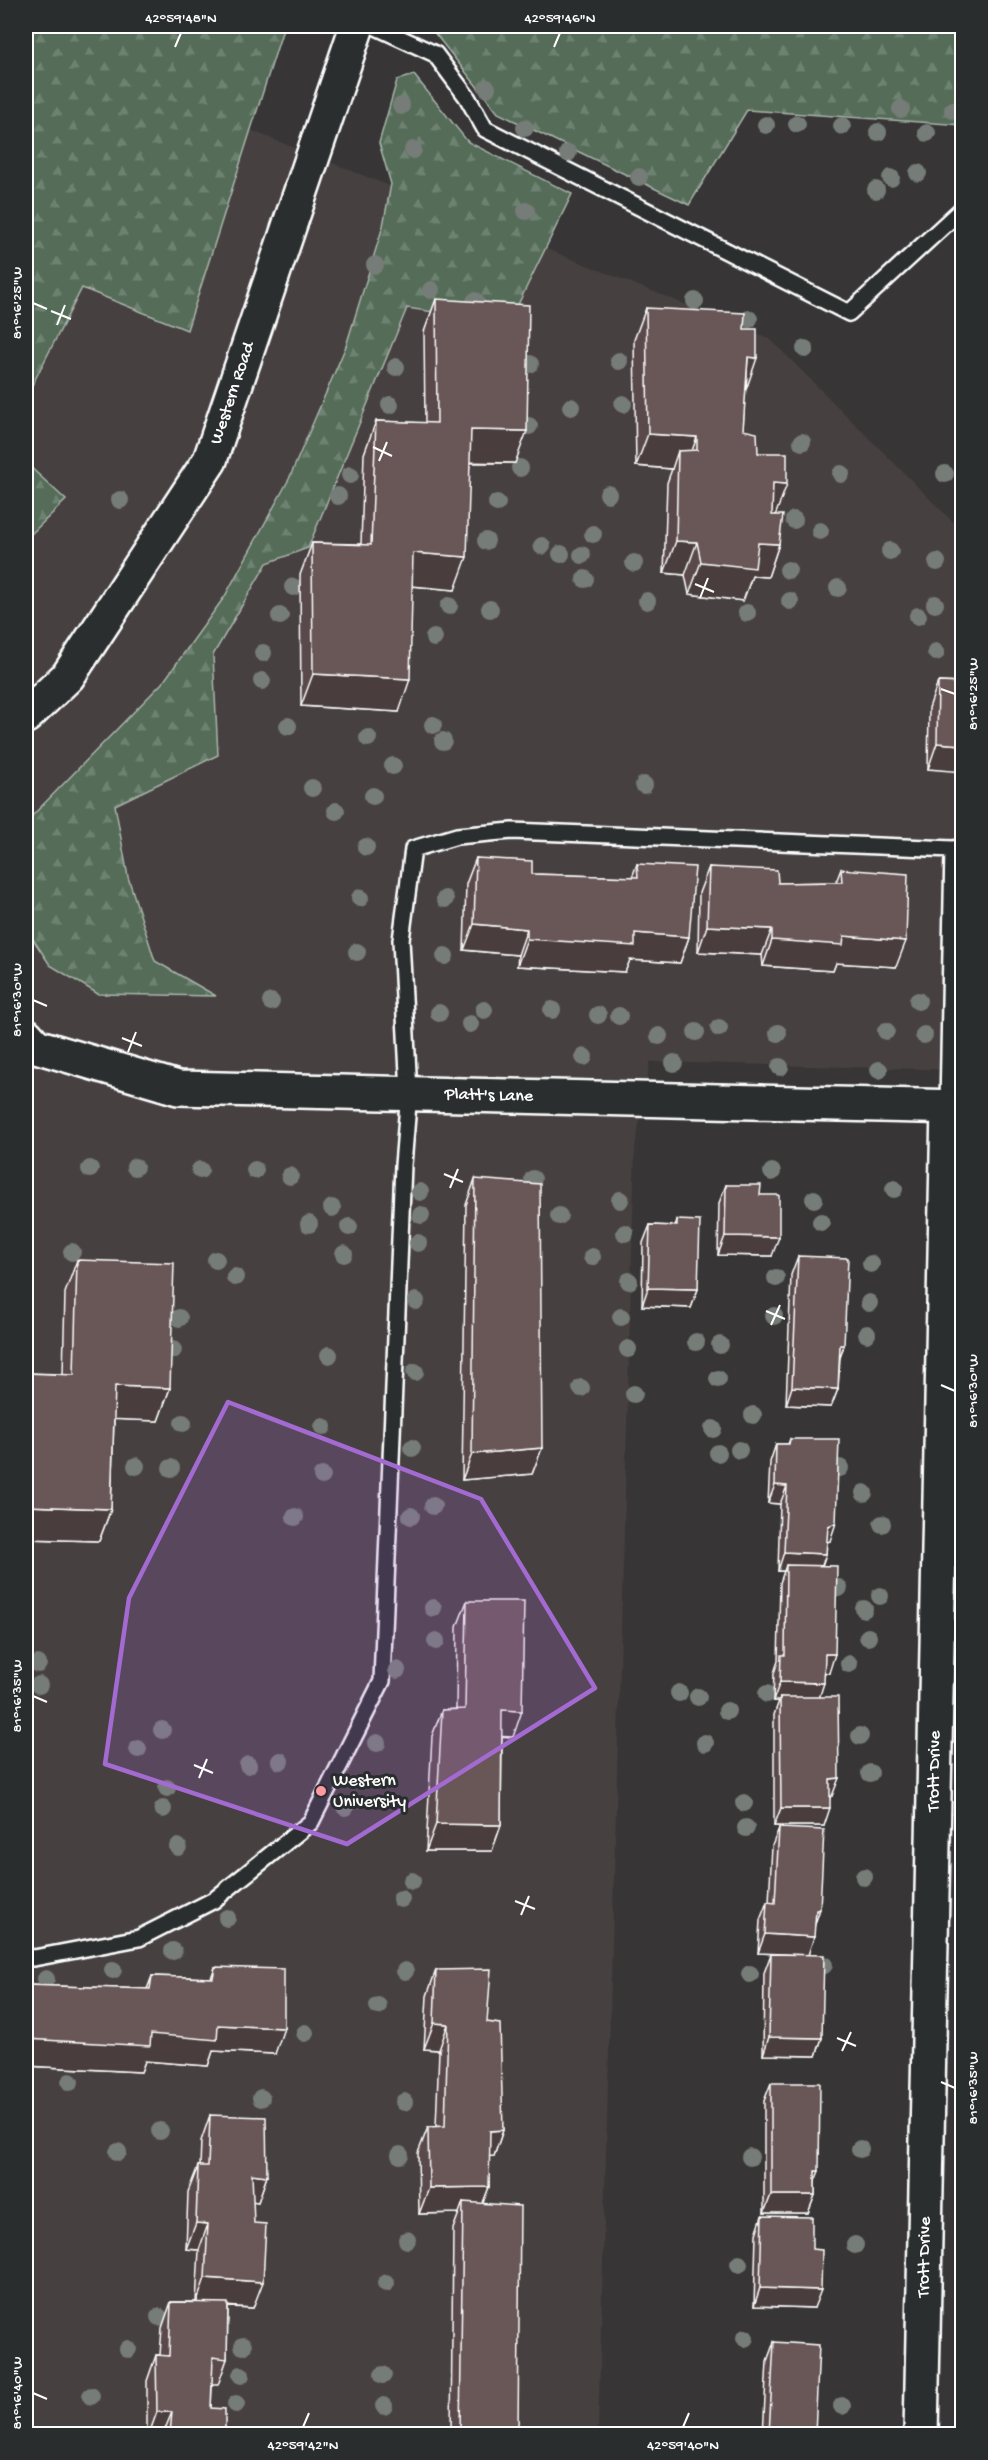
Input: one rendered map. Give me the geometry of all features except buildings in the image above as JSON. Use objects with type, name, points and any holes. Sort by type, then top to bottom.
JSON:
[{"type":"street","name":"Western Road","points":[[26,716],[68,676],[210,460],[357,26]]},
{"type":"street","name":"Platt's Lane","points":[[26,1035],[36,1046],[178,1088],[955,1107]]},
{"type":"street","name":"Trott Drive","points":[[921,2434],[955,1107]]},
{"type":"lane","points":[[374,26],[435,54],[467,97],[485,129],[849,313],[963,209]]},
{"type":"lane","points":[[26,1957],[34,1958],[139,1938],[214,1900],[311,1822],[382,1681],[403,1165],[409,1092],[401,940],[413,849],[457,836],[512,831],[958,848]]},
{"type":"lane","points":[[958,848],[963,864]]},
{"type":"lane","points":[[955,1107],[958,848]]},
{"type":"highlighted area","points":[[228,1402],[481,1499],[595,1688],[347,1844],[105,1764],[129,1598]]},
{"type":"shaded area","name":"Western University","points":[[26,40],[769,338],[962,531],[962,1070],[650,1062],[635,1148],[598,2434],[26,2434]]},
{"type":"green space","points":[[26,26],[284,26],[187,330],[82,288],[26,397]]},
{"type":"green space","points":[[429,26],[962,26],[962,125],[747,110],[689,205],[498,113]]},
{"type":"green space","points":[[414,75],[468,142],[572,194],[509,323],[407,308],[308,548],[267,563],[213,655],[218,755],[115,805],[128,877],[155,961],[216,996],[98,994],[50,965],[27,930],[31,817],[164,681],[225,596],[289,479],[346,346],[383,226],[391,184],[379,143],[397,80]]},
{"type":"green space","points":[[26,463],[66,500],[26,539]]},
{"type":"place","name":"Western University","points":[[321,1791]]}]
